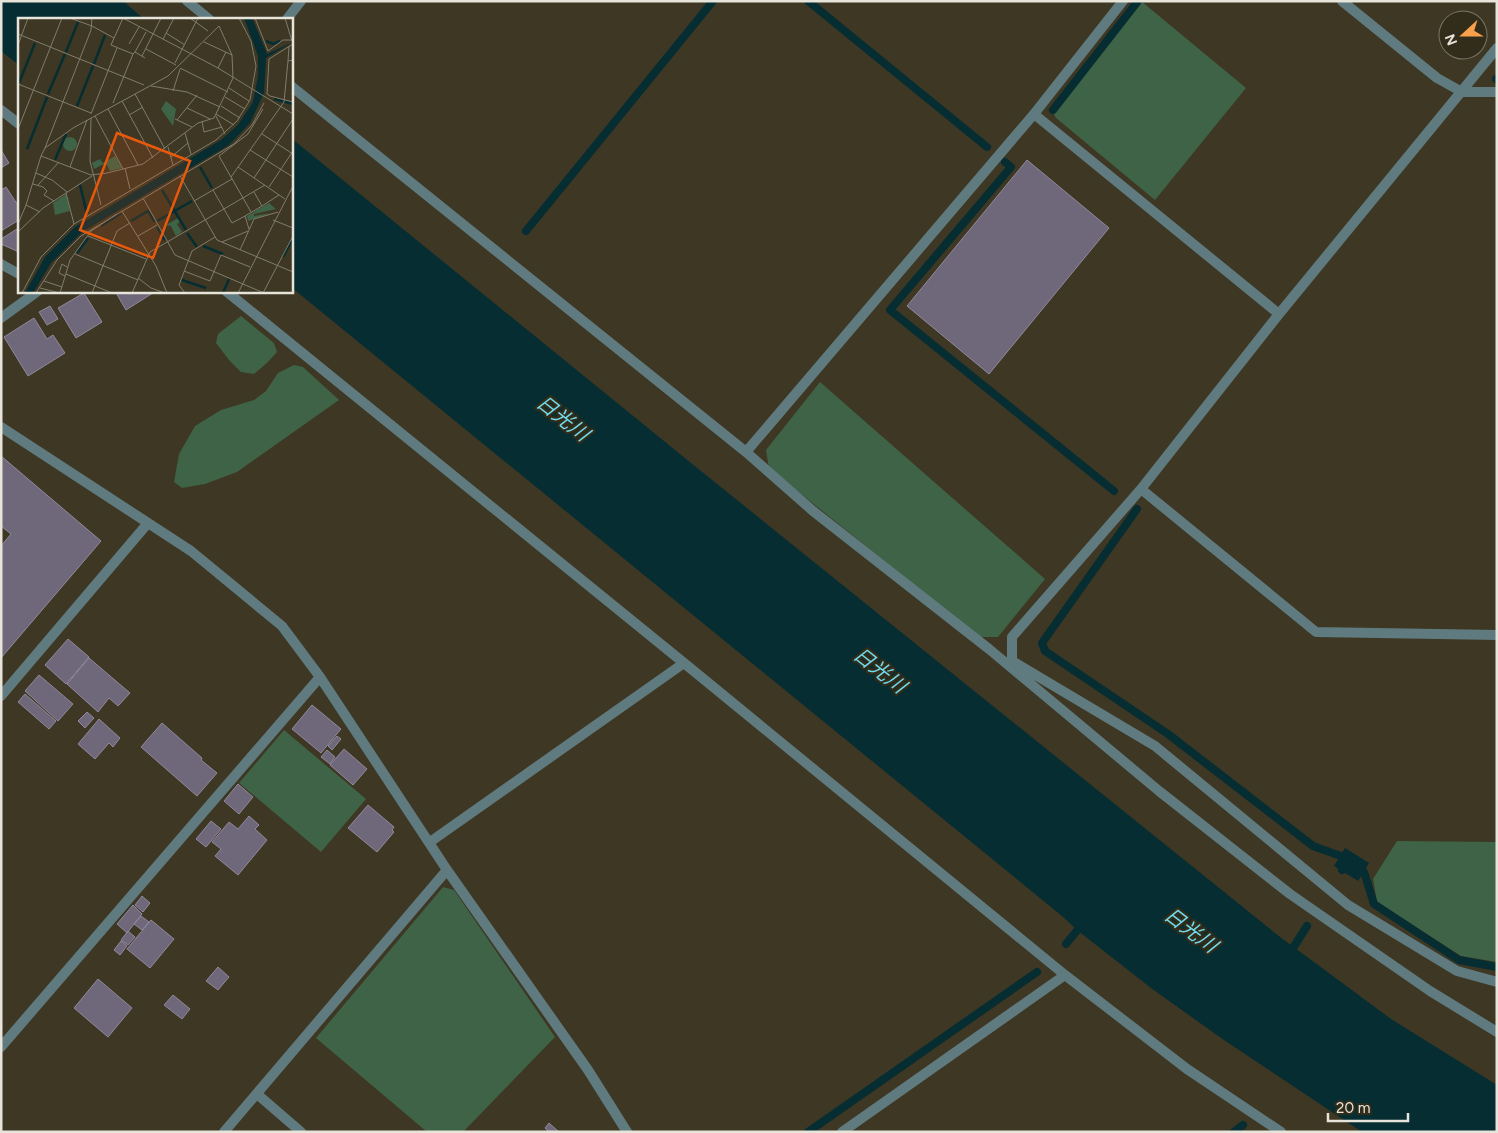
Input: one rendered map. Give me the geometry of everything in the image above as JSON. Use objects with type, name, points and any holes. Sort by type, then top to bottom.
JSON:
[{"type":"street","points":[[187,1],[208,18]]},
{"type":"street","points":[[288,18],[301,1]]},
{"type":"street","points":[[746,452],[1034,114],[1124,1]]},
{"type":"street","points":[[1342,1],[1436,78],[1462,92],[1497,92]]},
{"type":"street","points":[[1497,48],[1279,314],[1141,489],[1012,637],[1012,661],[1154,746],[1348,905],[1456,972],[1497,982]]},
{"type":"street","points":[[292,87],[746,452],[813,511],[989,649],[1159,791],[1290,894],[1430,991],[1497,1032]]},
{"type":"street","points":[[1,110],[18,123]]},
{"type":"street","points":[[1034,114],[1279,314]]},
{"type":"street","points":[[1,264],[18,273]]},
{"type":"street","points":[[1,318],[37,292]]},
{"type":"street","points":[[227,292],[1065,975],[1187,1069],[1281,1132]]},
{"type":"street","points":[[1,427],[191,551],[282,626],[320,677],[447,870],[588,1070],[627,1132]]},
{"type":"street","points":[[1141,489],[1316,632],[1497,635]]},
{"type":"street","points":[[1,696],[148,523]]},
{"type":"street","points":[[430,842],[684,663]]},
{"type":"street","points":[[1,1047],[320,677]]},
{"type":"street","points":[[224,1132],[447,870]]},
{"type":"street","points":[[842,1132],[1065,975]]},
{"type":"street","points":[[256,1094],[302,1132]]},
{"type":"green space","points":[[1141,1],[1246,88],[1155,200],[1056,118],[1053,112]]},
{"type":"green space","points":[[241,316],[274,343],[277,352],[254,374],[241,372],[216,343],[218,334]]},
{"type":"green space","points":[[294,365],[303,367],[339,400],[237,472],[205,484],[182,488],[174,482],[179,454],[195,426],[221,410],[254,400],[266,391],[278,373]]},
{"type":"green space","points":[[820,382],[1045,579],[998,637],[979,637],[769,468],[766,450]]},
{"type":"green space","points":[[284,730],[366,799],[321,852],[239,783]]},
{"type":"green space","points":[[1397,841],[1497,842],[1497,962],[1461,956],[1377,902],[1373,879]]},
{"type":"green space","points":[[443,887],[454,890],[555,1037],[464,1132],[427,1132],[316,1038]]},
{"type":"water","points":[[1,1],[123,1],[143,18],[18,18],[18,64],[1,51]]},
{"type":"water","name":"日光川","points":[[292,139],[1280,937],[1391,1019],[1497,1085],[1497,1132],[1362,1132],[1221,1038],[1151,988],[292,288]]},
{"type":"water","points":[[1345,848],[1369,863],[1358,881],[1334,866]]},
{"type":"building","points":[[1,150],[9,163],[1,168]]},
{"type":"building","points":[[1027,160],[1109,228],[989,374],[907,306]]},
{"type":"building","points":[[6,187],[18,205],[18,221],[1,231],[1,190]]},
{"type":"building","points":[[17,229],[18,252],[1,244],[1,239]]},
{"type":"building","points":[[116,292],[154,292],[126,310]]},
{"type":"building","points":[[84,293],[102,322],[76,338],[58,308]]},
{"type":"building","points":[[50,306],[58,319],[47,325],[39,312]]},
{"type":"building","points":[[34,318],[47,339],[53,335],[65,353],[28,376],[4,337]]},
{"type":"building","points":[[1,456],[101,541],[1,658],[1,546],[11,534],[1,526]]},
{"type":"building","points":[[68,639],[89,657],[66,684],[45,665]]},
{"type":"building","points":[[89,658],[130,693],[118,706],[109,698],[98,712],[67,684]]},
{"type":"building","points":[[39,675],[73,704],[58,721],[25,691]]},
{"type":"building","points":[[25,694],[56,721],[49,729],[18,702]]},
{"type":"building","points":[[312,705],[341,729],[321,753],[292,729]]},
{"type":"building","points":[[87,712],[94,718],[85,728],[78,721]]},
{"type":"building","points":[[99,719],[120,738],[113,747],[109,743],[95,759],[78,744]]},
{"type":"building","points":[[162,723],[217,773],[197,796],[141,747]]},
{"type":"building","points":[[337,736],[341,739],[332,750],[328,746]]},
{"type":"building","points":[[344,749],[367,769],[353,785],[330,765]]},
{"type":"building","points":[[327,750],[335,757],[330,764],[321,757]]},
{"type":"building","points":[[238,784],[253,797],[239,814],[224,801]]},
{"type":"building","points":[[368,805],[394,827],[392,830],[394,832],[377,852],[348,828]]},
{"type":"building","points":[[249,816],[259,825],[255,829],[267,840],[238,875],[215,856],[221,849],[212,842],[229,822],[238,829]]},
{"type":"building","points":[[211,821],[221,829],[206,847],[196,839]]},
{"type":"building","points":[[142,896],[150,903],[143,912],[135,905]]},
{"type":"building","points":[[133,905],[142,914],[127,933],[117,924]]},
{"type":"building","points":[[141,916],[149,922],[142,930],[134,924]]},
{"type":"building","points":[[151,920],[174,939],[150,968],[127,949]]},
{"type":"building","points":[[128,931],[135,937],[128,945],[121,940]]},
{"type":"building","points":[[121,941],[127,946],[120,955],[114,950]]},
{"type":"building","points":[[218,967],[229,977],[218,990],[206,981]]},
{"type":"building","points":[[98,979],[132,1008],[108,1037],[74,1008]]},
{"type":"building","points":[[173,995],[190,1009],[182,1019],[164,1005]]},
{"type":"building","points":[[549,1123],[559,1132],[549,1132],[545,1128]]},
{"type":"waterway","points":[[526,231],[713,1]]},
{"type":"waterway","points":[[808,1],[987,147]]},
{"type":"waterway","points":[[1053,110],[1138,1]]},
{"type":"waterway","points":[[1005,162],[1011,167],[890,310],[1114,491]]},
{"type":"waterway","points":[[1137,509],[1042,643],[1045,651],[1168,734],[1313,846],[1349,859],[1342,870]]},
{"type":"waterway","points":[[1356,865],[1364,872],[1374,904],[1459,960],[1497,967]]},
{"type":"waterway","points":[[1066,944],[1084,922]]},
{"type":"waterway","points":[[1288,956],[1307,926]]},
{"type":"waterway","points":[[808,1132],[1037,972]]},
{"type":"waterway","points":[[1234,1132],[1243,1125]]}]
